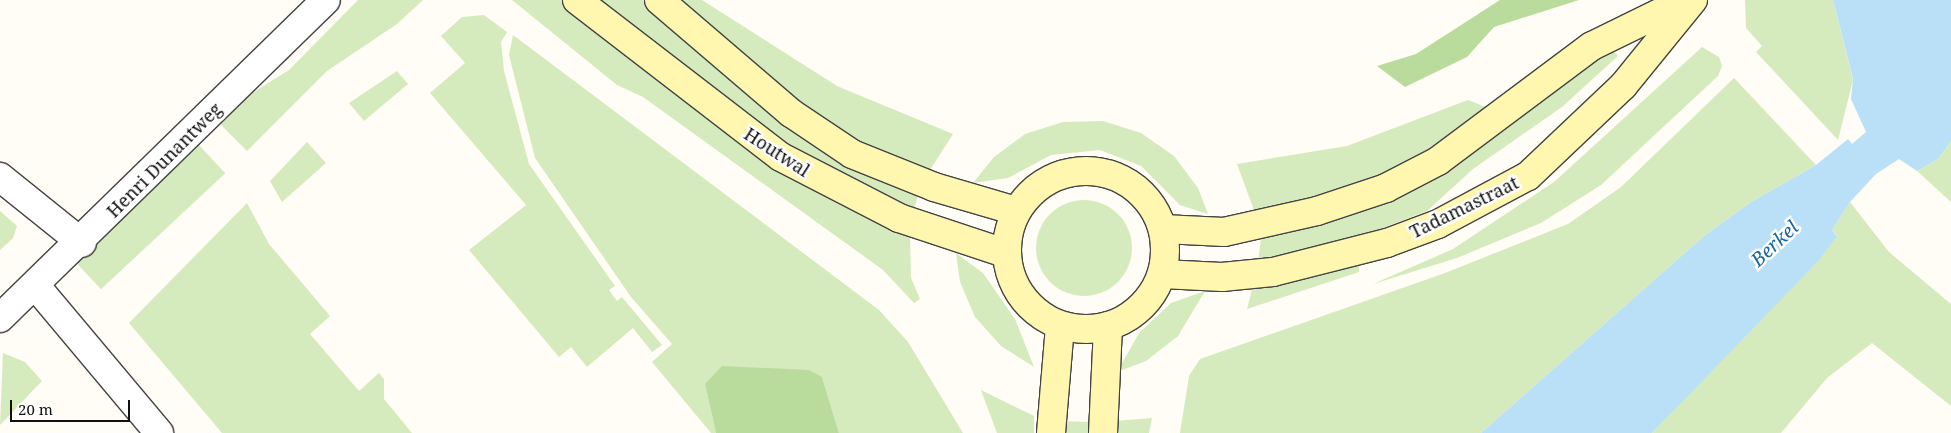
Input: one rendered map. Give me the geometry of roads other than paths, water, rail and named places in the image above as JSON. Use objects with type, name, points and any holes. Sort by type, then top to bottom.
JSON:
[{"type":"street","name":"Henri Dunantweg","points":[[0,318],[82,243],[326,0]]},
{"type":"street","name":"Houtwal","points":[[577,0],[781,157],[899,218],[1006,253]]},
{"type":"street","points":[[659,0],[791,113],[852,154],[934,187],[1016,211]]},
{"type":"street","points":[[1163,229],[1224,232],[1317,211],[1386,188],[1438,161],[1592,46],[1686,0]]},
{"type":"street","name":"Tadamastraat","points":[[1162,274],[1222,277],[1273,272],[1378,245],[1438,224],[1528,176],[1622,86],[1693,0]]},
{"type":"street","points":[[1096,170],[1118,176],[1138,189],[1154,207],[1163,229],[1162,274],[1142,306],[1108,326],[1084,329],[1060,325],[1038,314],[1021,298],[1010,276],[1006,253],[1016,211],[1049,179],[1072,171],[1096,170]]},
{"type":"street","points":[[0,177],[82,243]]},
{"type":"street","points":[[35,285],[159,433]]},
{"type":"street","points":[[1050,433],[1060,325]]},
{"type":"street","points":[[1103,433],[1108,326]]},
{"type":"water","name":"Berkel","points":[[1833,0],[1951,0],[1951,141],[1938,159],[1917,171],[1899,159],[1876,174],[1850,202],[1832,230],[1837,236],[1819,260],[1652,433],[1481,433],[1704,236],[1751,202],[1816,165],[1848,139],[1852,144],[1866,132],[1851,99],[1853,79]]}]
